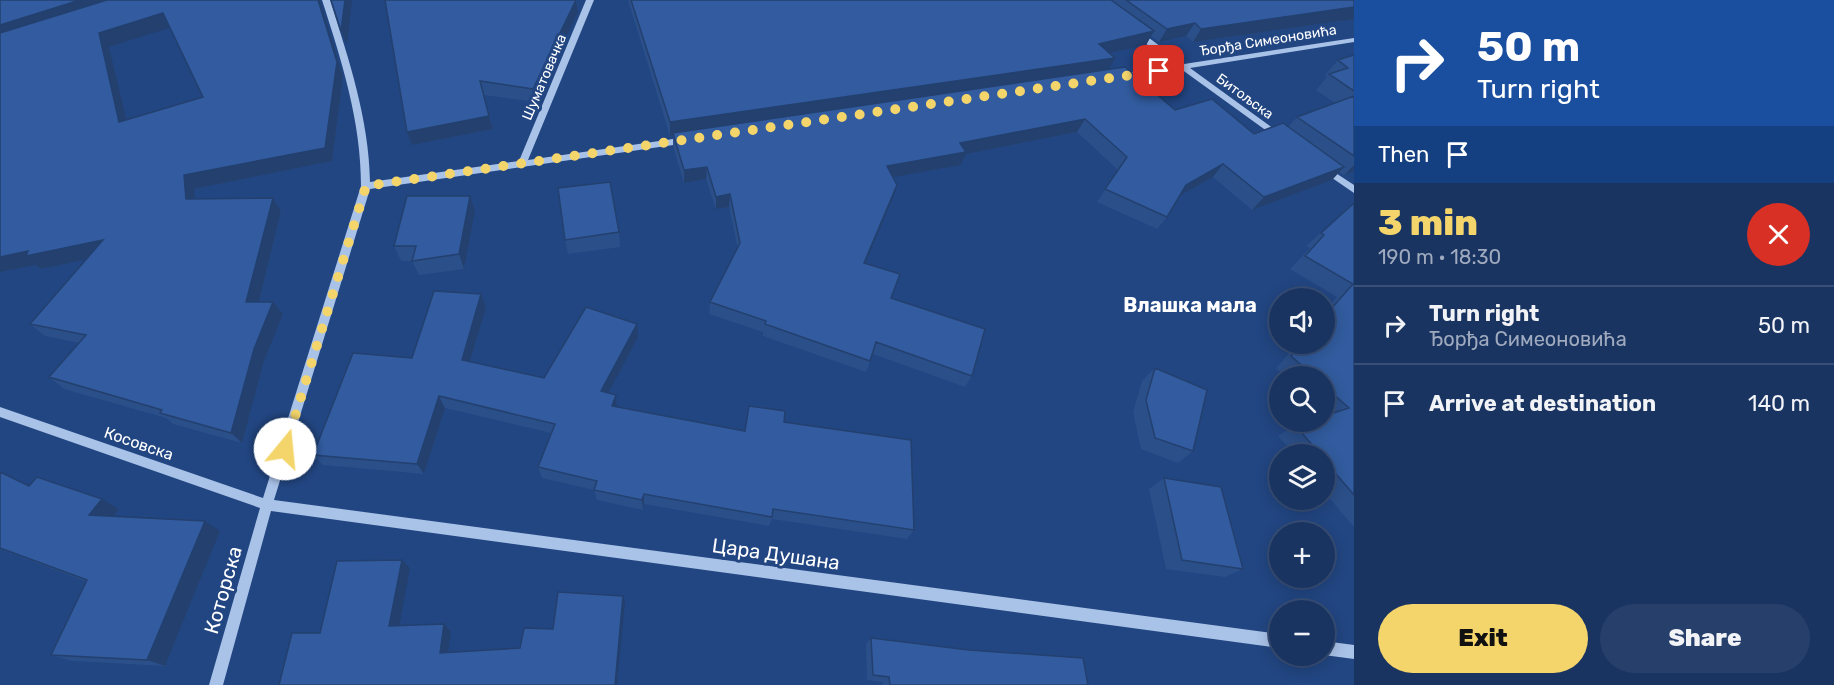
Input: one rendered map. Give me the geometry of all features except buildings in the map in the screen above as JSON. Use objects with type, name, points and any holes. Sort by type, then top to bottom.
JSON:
[{"type":"street","name":"Которска","points":[[216,685],[267,506],[366,186],[367,154],[361,118],[326,0]]},
{"type":"street","name":"Шуматовачка","points":[[522,164],[591,0]]},
{"type":"street","name":"Битољска","points":[[1129,27],[1287,142]]},
{"type":"street","name":"Ђорђа Симеоновића","points":[[1112,78],[1354,40]]},
{"type":"street","points":[[366,186],[699,138]]},
{"type":"street","points":[[1316,163],[1354,190]]},
{"type":"street","name":"Косовска","points":[[0,412],[267,506]]},
{"type":"street","name":"Цара Душана","points":[[267,506],[1269,640]]},
{"type":"street","points":[[1335,649],[1354,652]]},
{"type":"district","name":"Влашка мала","points":[[1190,305]]},
{"type":"route","points":[[285,449],[366,186],[1159,71]]}]
